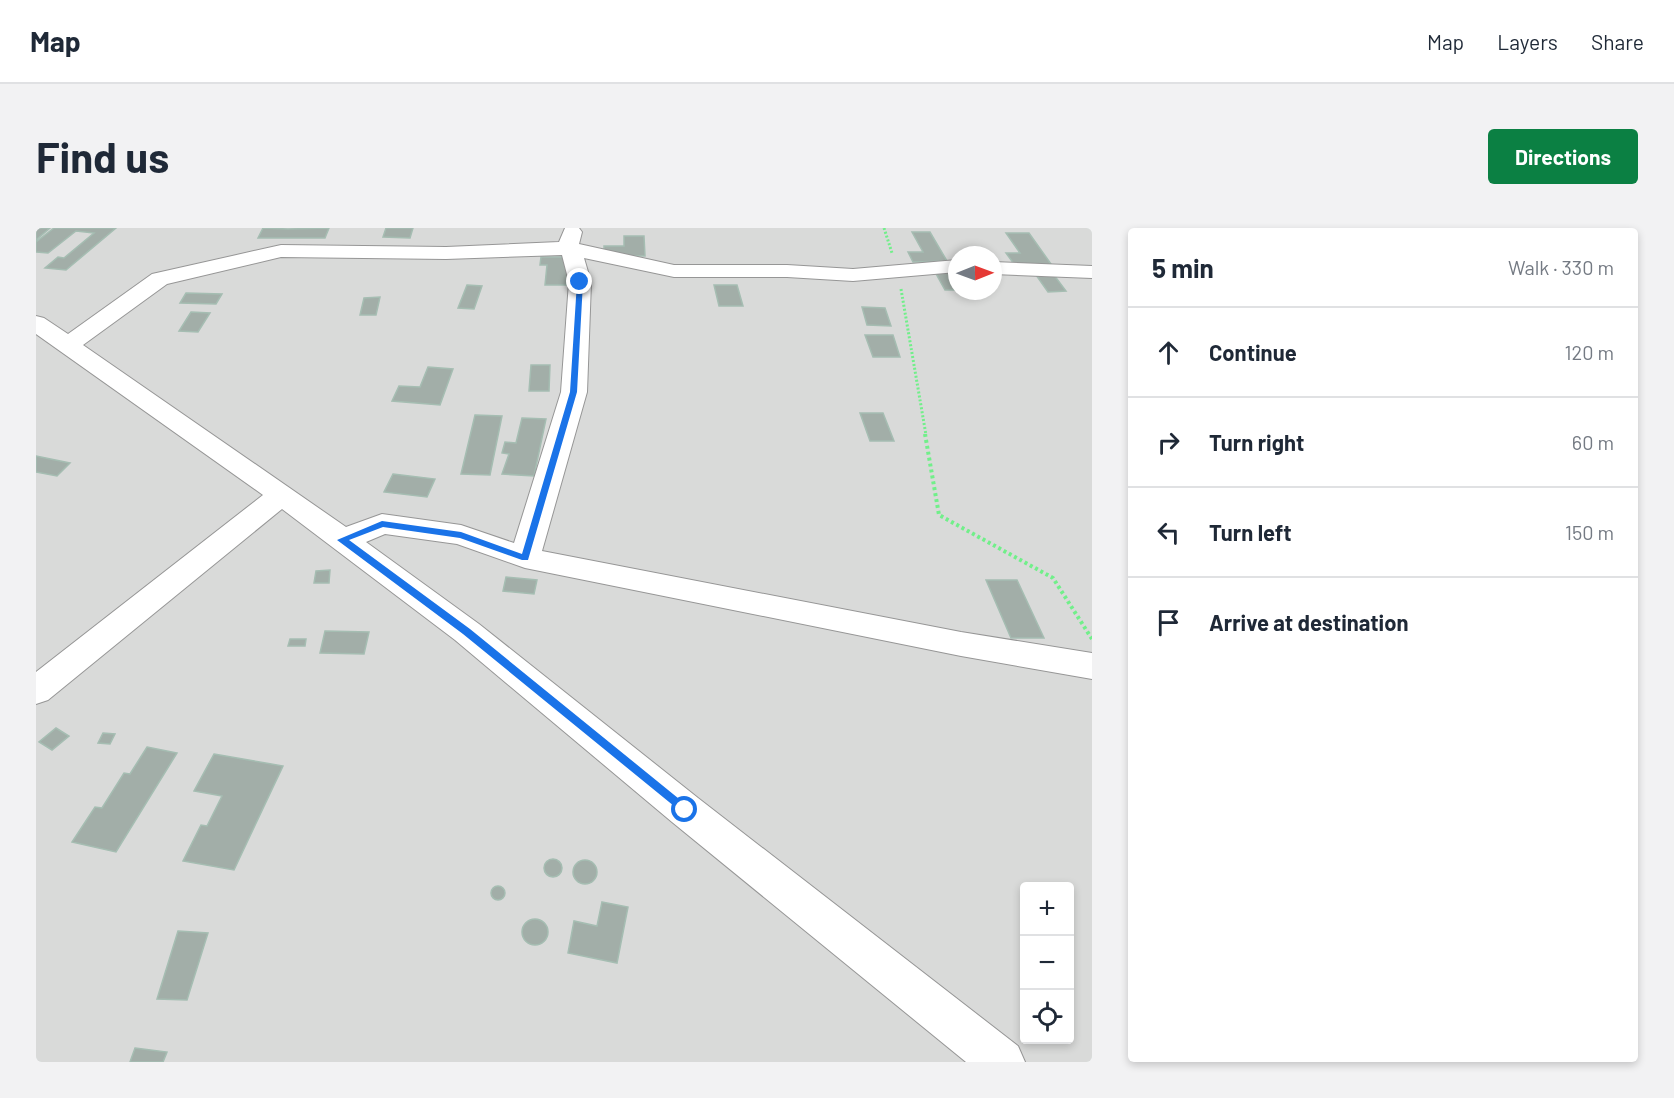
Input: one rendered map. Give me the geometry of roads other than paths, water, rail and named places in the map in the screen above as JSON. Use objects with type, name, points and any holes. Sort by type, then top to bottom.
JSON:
[{"type":"street","points":[[525,558],[574,392],[580,282],[570,238]]},
{"type":"street","points":[[68,345],[160,279],[280,251],[446,253],[570,238],[674,271],[787,271],[853,275],[948,267]]},
{"type":"street","points":[[1002,268],[1092,272]]},
{"type":"street","points":[[36,323],[282,495],[466,632],[685,810],[1002,1062]]},
{"type":"street","points":[[36,691],[282,495]]},
{"type":"street","points":[[342,540],[382,524],[461,535],[525,558],[961,644],[1092,666]]}]
